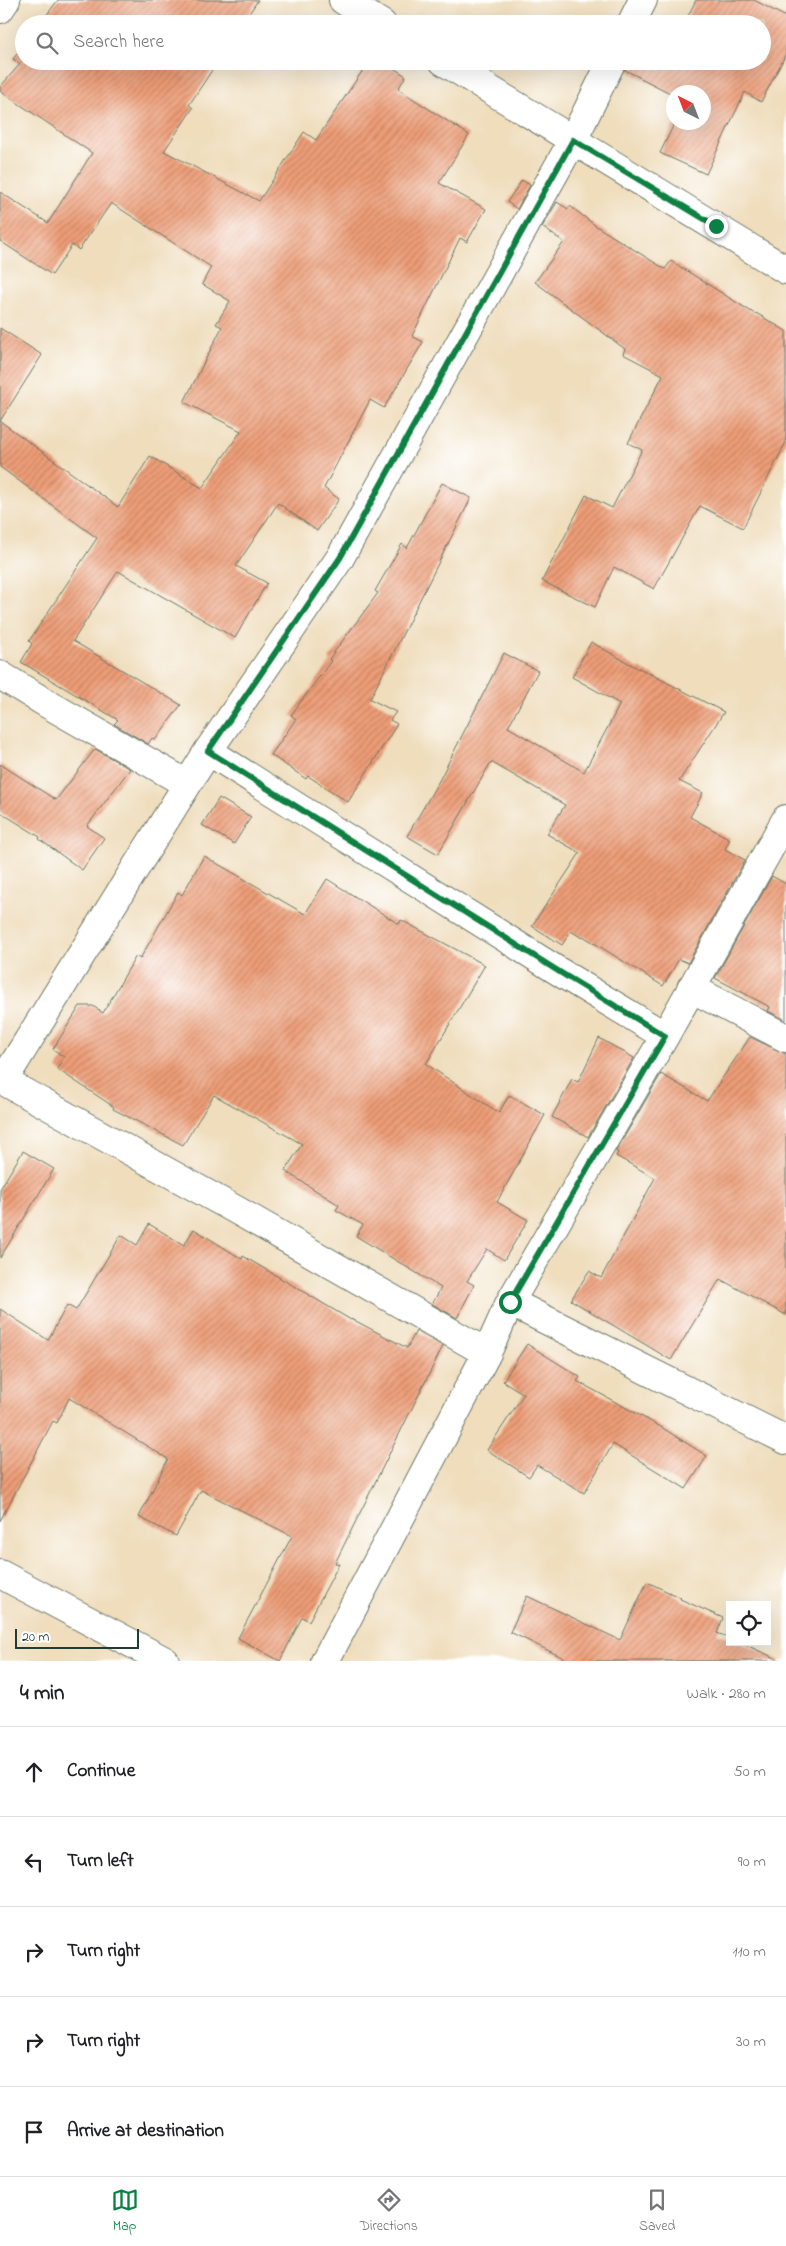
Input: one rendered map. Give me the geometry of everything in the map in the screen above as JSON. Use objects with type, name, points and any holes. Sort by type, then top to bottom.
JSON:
[{"type":"street","points":[[0,8],[6,0]]},
{"type":"street","points":[[343,0],[367,15]]},
{"type":"street","points":[[636,15],[643,0]]},
{"type":"street","points":[[458,70],[786,270]]},
{"type":"street","points":[[487,1353],[238,1210],[1,1080],[147,852],[208,751],[340,558],[573,140],[608,70]]},
{"type":"street","points":[[0,675],[187,784]]},
{"type":"street","points":[[208,751],[665,1036]]},
{"type":"street","points":[[325,1661],[487,1353],[510,1302],[665,1036],[786,819]]},
{"type":"street","points":[[692,988],[786,1038]]},
{"type":"street","points":[[510,1302],[786,1440]]},
{"type":"street","points":[[0,1574],[165,1661]]},
{"type":"building","points":[[58,0],[258,0],[248,15],[47,15]]},
{"type":"building","points":[[696,0],[754,0],[786,17],[786,54],[761,102],[745,92],[706,174],[660,153],[671,130],[711,130],[711,85],[666,85],[666,91],[625,70],[771,70],[771,15],[688,15]]},
{"type":"building","points":[[15,70],[212,70],[189,105],[193,108],[164,151],[259,201],[304,132],[316,140],[363,70],[397,70],[406,76],[398,89],[469,135],[439,183],[486,209],[467,242],[460,238],[412,336],[423,342],[384,408],[370,400],[324,488],[339,499],[317,531],[278,503],[236,566],[267,583],[235,638],[118,571],[73,641],[181,705],[155,740],[152,738],[148,744],[114,724],[118,720],[21,662],[32,644],[29,641],[97,538],[0,467],[0,421],[118,507],[150,456],[202,488],[241,431],[184,402],[222,327],[216,324],[230,301],[202,284],[211,267],[111,203],[79,250],[72,245],[52,275],[0,241],[0,192],[48,223],[92,153],[0,91],[0,87]]},
{"type":"building","points":[[522,180],[530,185],[517,209],[507,202]]},
{"type":"building","points":[[557,202],[568,209],[570,206],[596,226],[665,269],[671,261],[755,314],[786,331],[786,442],[743,528],[700,506],[654,589],[614,567],[595,607],[542,581],[586,495],[612,508],[642,450],[628,443],[663,375],[623,354],[625,349],[535,282],[564,242],[542,227]]},
{"type":"building","points":[[0,328],[42,355],[0,421]]},
{"type":"building","points":[[442,483],[471,498],[370,699],[396,712],[390,720],[397,724],[348,802],[308,776],[306,779],[271,755],[296,719],[291,715],[331,661],[329,659],[378,593],[375,591],[402,544],[407,548]]},
{"type":"building","points":[[591,642],[639,669],[724,712],[679,781],[703,793],[690,817],[730,839],[725,849],[745,860],[688,963],[679,959],[663,986],[583,936],[582,938],[571,931],[562,945],[532,926],[580,853],[547,834],[565,805],[491,762],[438,854],[407,836],[440,779],[504,653],[538,671],[508,727],[584,772],[620,704],[572,677]]},
{"type":"building","points":[[95,749],[130,769],[87,826],[104,838],[82,870],[39,839],[40,837],[0,812],[0,764],[56,800]]},
{"type":"building","points":[[219,798],[251,817],[234,844],[202,825]]},
{"type":"building","points":[[204,856],[305,914],[327,879],[399,924],[401,920],[485,965],[426,1064],[499,1113],[509,1095],[545,1115],[497,1202],[528,1220],[504,1260],[487,1249],[467,1281],[474,1285],[457,1318],[432,1304],[441,1288],[356,1236],[363,1225],[336,1210],[339,1205],[285,1171],[302,1144],[214,1095],[183,1145],[113,1109],[114,1107],[57,1069],[64,1057],[53,1049],[80,1006],[93,1006],[103,1013],[136,956],[140,959],[178,892],[182,895]]},
{"type":"building","points":[[772,876],[786,884],[786,1020],[768,1011],[770,1007],[715,978]]},
{"type":"building","points":[[750,1037],[786,1054],[786,1315],[720,1279],[671,1360],[571,1300],[589,1271],[601,1278],[655,1178],[616,1156],[618,1153],[616,1151],[661,1074],[707,1101]]},
{"type":"building","points":[[599,1038],[634,1058],[588,1137],[552,1117],[572,1079],[578,1082]]},
{"type":"building","points":[[23,1151],[54,1169],[0,1258],[0,1189]]},
{"type":"building","points":[[149,1224],[184,1245],[194,1229],[242,1259],[243,1256],[351,1320],[407,1348],[416,1331],[443,1346],[335,1563],[339,1564],[309,1621],[302,1617],[280,1661],[238,1638],[292,1536],[201,1490],[176,1536],[139,1517],[168,1459],[69,1398],[57,1423],[53,1421],[0,1521],[0,1309],[48,1340],[67,1305],[76,1310],[121,1235],[137,1245]]},
{"type":"building","points":[[527,1344],[580,1377],[577,1381],[661,1427],[707,1456],[686,1489],[613,1444],[584,1493],[537,1465],[529,1477],[487,1450],[524,1394],[503,1381]]},
{"type":"building","points":[[647,1582],[723,1618],[717,1633],[726,1636],[726,1646],[748,1646],[782,1661],[570,1661],[510,1632],[527,1596],[620,1640]]},
{"type":"route","points":[[510,1302],[665,1036],[208,751],[340,558],[573,140],[716,226]]}]
